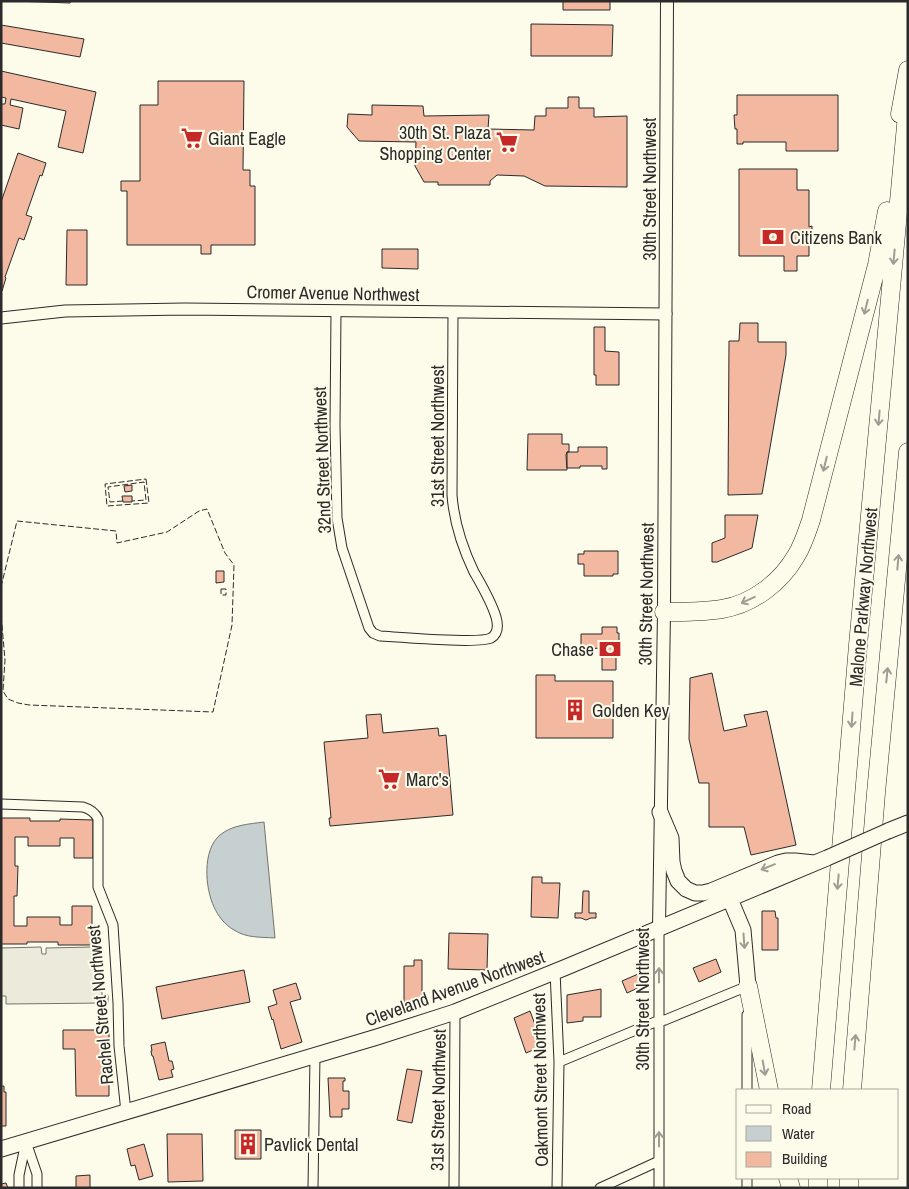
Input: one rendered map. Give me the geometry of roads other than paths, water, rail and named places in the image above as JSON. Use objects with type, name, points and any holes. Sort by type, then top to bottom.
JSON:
[{"type":"highway","points":[[664,612],[723,608],[746,601],[760,594],[783,574],[796,557],[801,546],[811,520],[879,255],[908,70]]},
{"type":"highway","name":"Malone Parkway Northwest","points":[[821,1089],[858,644],[908,104]]},
{"type":"highway","name":"Malone Parkway Northwest","points":[[852,1089],[875,802],[908,452]]},
{"type":"highway","points":[[890,646],[908,581]]},
{"type":"highway","points":[[748,986],[769,1089]]},
{"type":"main road","name":"30th Street Northwest","points":[[660,928],[664,612],[667,1]]},
{"type":"main road","points":[[660,812],[671,838],[672,862],[676,876],[685,888],[695,893],[711,891],[786,861],[821,861]]},
{"type":"main road","name":"Cleveland Avenue Northwest","points":[[1,1149],[455,1012],[730,899],[908,823]]},
{"type":"main road","points":[[730,899],[743,930],[748,986]]},
{"type":"street","name":"Cromer Avenue Northwest","points":[[1,318],[65,311],[185,309],[666,314]]},
{"type":"street","name":"32nd Street Northwest","points":[[336,311],[335,426],[337,518],[342,548],[369,628],[373,633],[380,636],[462,640],[484,640],[491,638]]},
{"type":"street","name":"31st Street Northwest","points":[[453,312],[453,510],[456,526],[464,548],[496,618],[497,629],[491,638]]},
{"type":"street","name":"Rachel Street Northwest","points":[[1,804],[83,808],[91,810],[98,818],[98,887],[113,925],[119,1046],[126,1112]]},
{"type":"street","name":"30th Street Northwest","points":[[659,1188],[658,1021],[660,928]]},
{"type":"street","name":"Oakmont Street Northwest","points":[[555,971],[559,1062],[558,1188]]},
{"type":"street","points":[[559,1062],[748,986],[747,1089]]},
{"type":"street","name":"31st Street Northwest","points":[[454,1188],[455,1012]]},
{"type":"street","points":[[313,1188],[315,1055]]},
{"type":"street","points":[[19,1188],[19,1175],[26,1142]]},
{"type":"street","points":[[26,1142],[37,1174],[37,1188]]},
{"type":"street","points":[[600,1188],[659,1160]]},
{"type":"water","points":[[264,822],[275,938],[248,936],[228,926],[214,907],[207,880],[210,850],[220,835],[235,827]]},
{"type":"place","name":"Giant Eagle","points":[[192,138]]},
{"type":"place","name":"30th St. Plaza Shopping Center","points":[[507,142]]},
{"type":"place","name":"Citizens Bank","points":[[773,237]]},
{"type":"place","name":"Chase","points":[[610,649]]},
{"type":"place","name":"Golden Key","points":[[575,710]]},
{"type":"place","name":"Marc's","points":[[389,779]]},
{"type":"place","name":"Pavlick Dental","points":[[248,1144]]}]
